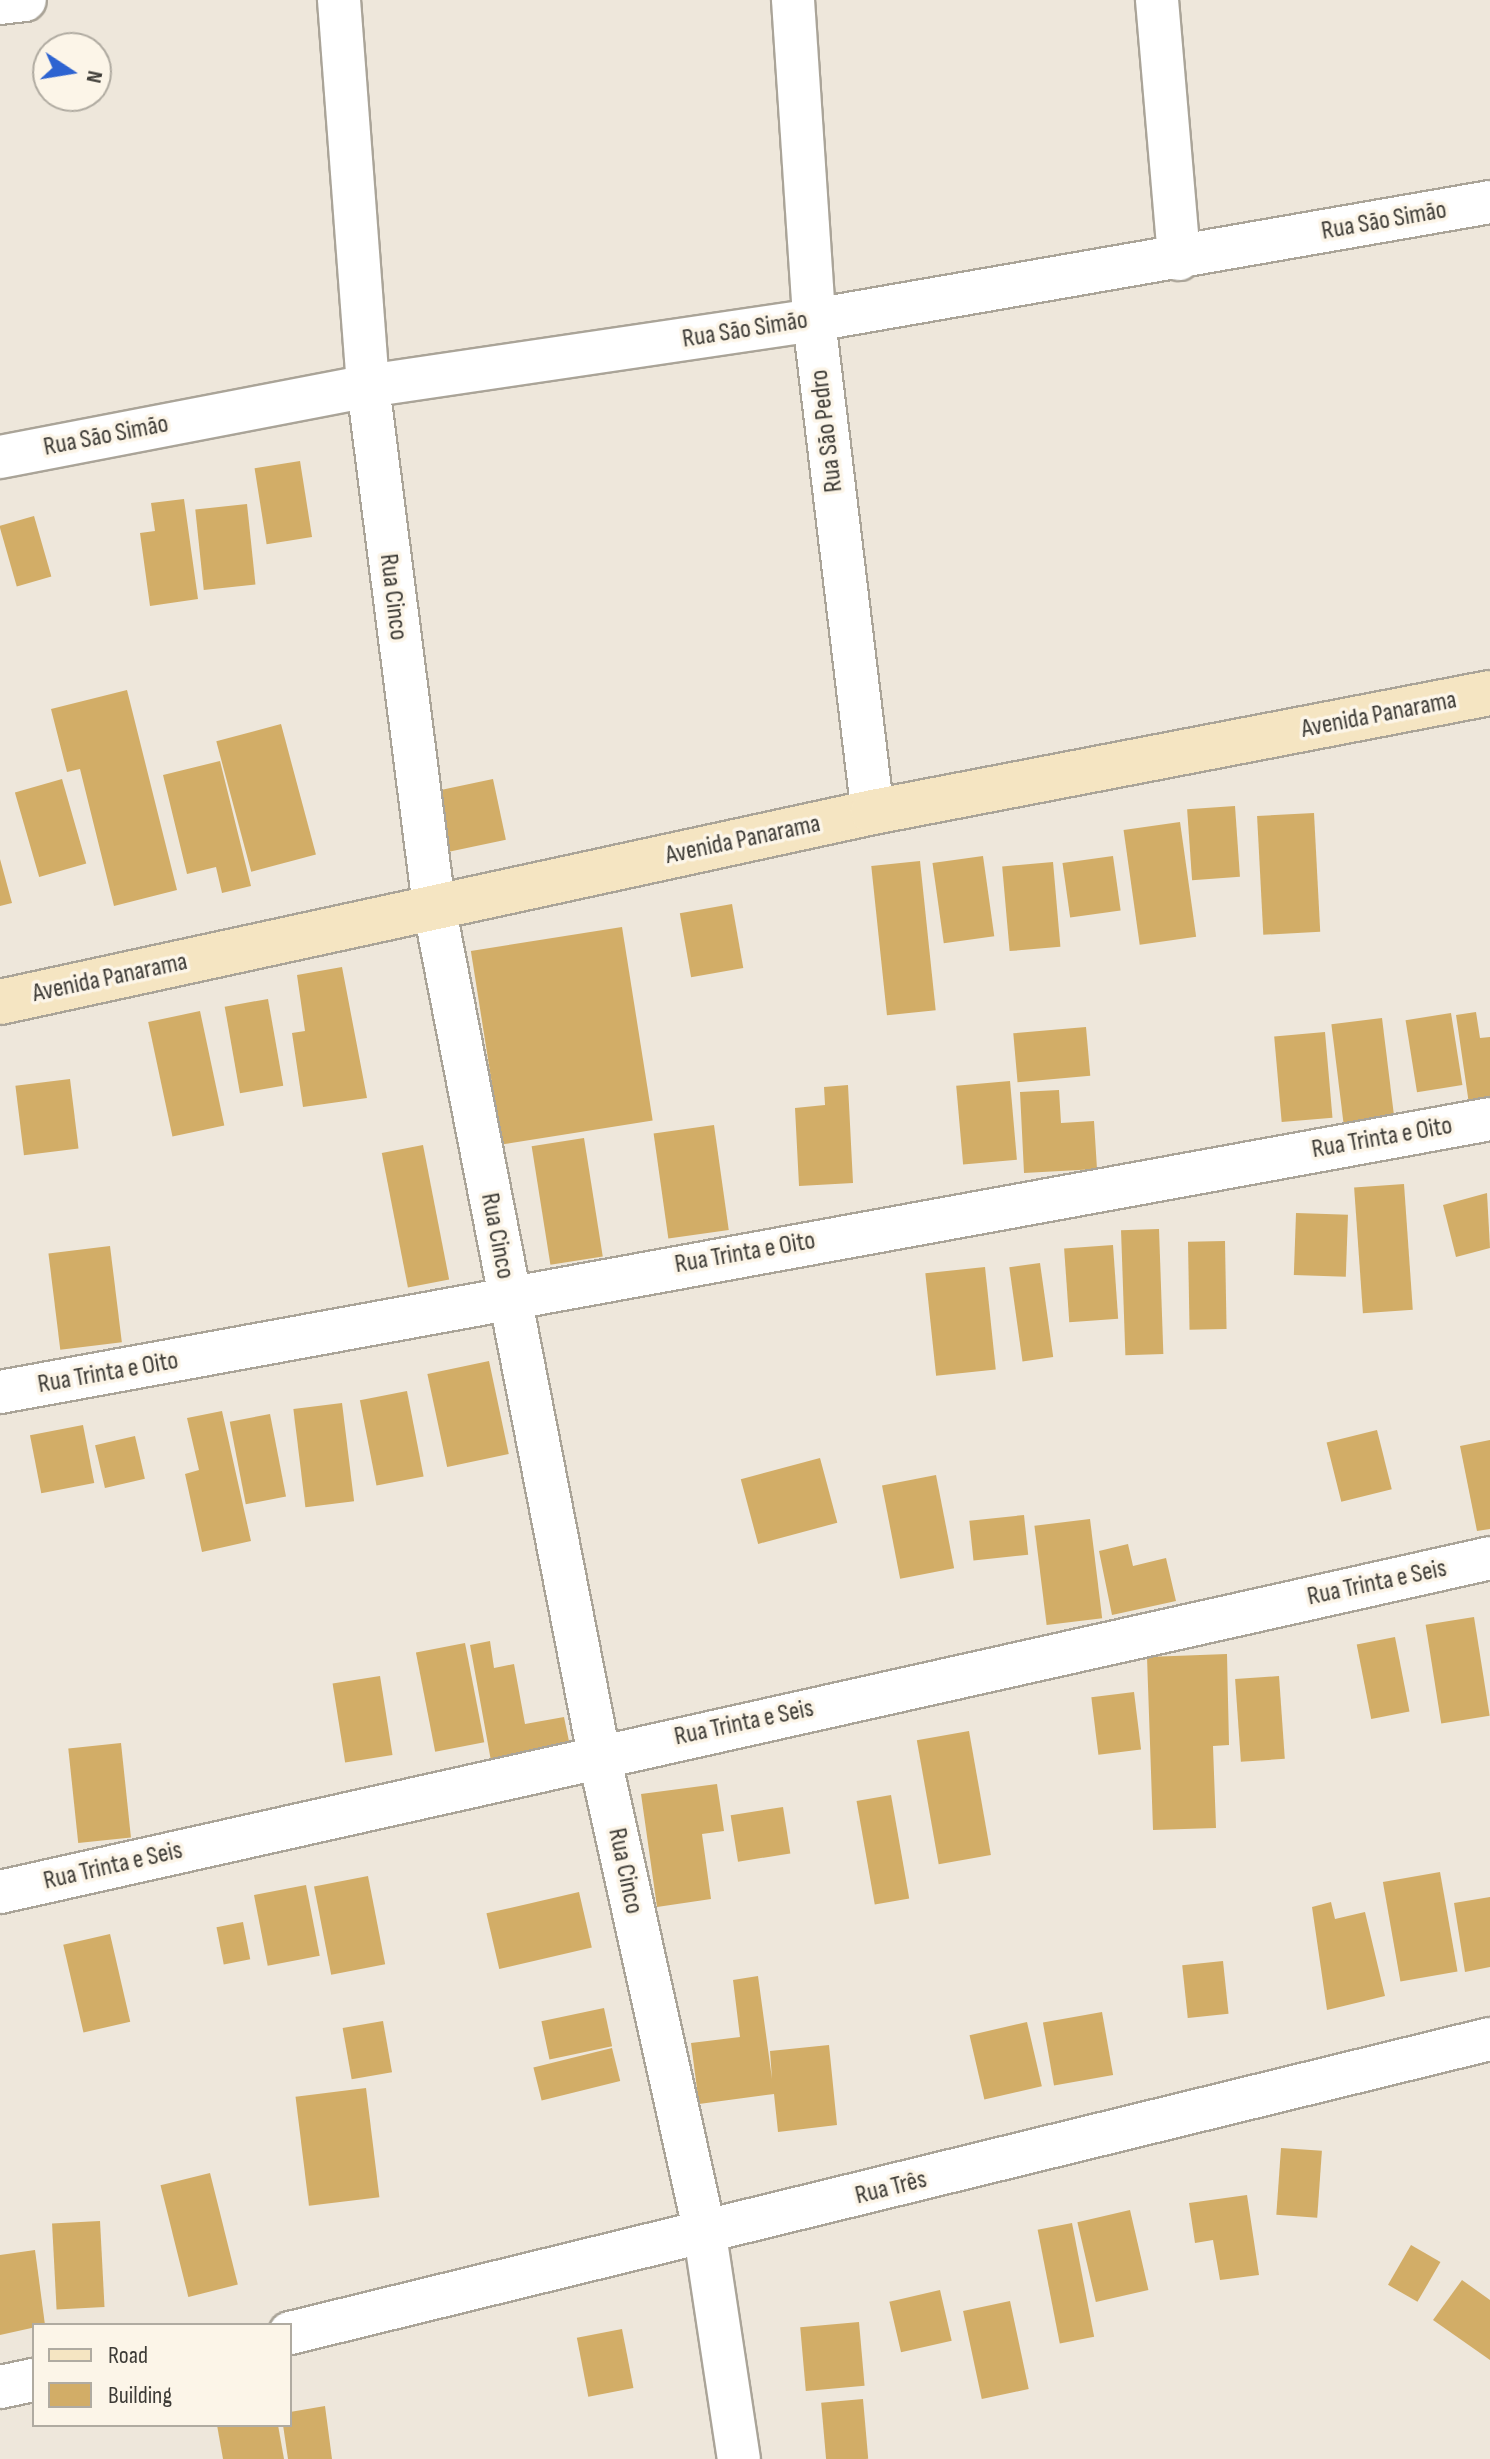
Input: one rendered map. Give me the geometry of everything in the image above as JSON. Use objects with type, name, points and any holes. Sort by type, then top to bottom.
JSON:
[{"type":"street","points":[[0,3],[25,0]]},
{"type":"street","name":"Rua Cinco","points":[[339,0],[368,386],[434,906],[599,1755],[705,2235],[739,2459]]},
{"type":"street","name":"Rua São Pedro","points":[[793,0],[814,320],[873,812]]},
{"type":"street","points":[[1157,0],[1179,259]]},
{"type":"street","name":"Rua São Simão","points":[[0,457],[368,386],[814,320],[1179,259],[1490,202]]},
{"type":"street","name":"Avenida Panarama","points":[[0,1002],[873,812],[1490,693]]},
{"type":"street","name":"Rua Trinta e Oito","points":[[0,1392],[1490,1119]]},
{"type":"street","name":"Rua Trinta e Seis","points":[[0,1892],[599,1755],[1490,1558]]},
{"type":"street","name":"Rua Três","points":[[292,2333],[705,2235],[1490,2039]]},
{"type":"street","points":[[0,2387],[32,2380]]},
{"type":"building","points":[[300,461],[312,537],[267,544],[255,468]]},
{"type":"building","points":[[184,499],[198,599],[150,606],[140,533],[155,531],[151,503]]},
{"type":"building","points":[[247,504],[255,585],[204,590],[195,509]]},
{"type":"building","points":[[34,516],[51,577],[17,586],[0,526]]},
{"type":"building","points":[[127,690],[177,890],[114,906],[80,769],[67,772],[51,709]]},
{"type":"building","points":[[281,724],[316,854],[251,872],[216,741]]},
{"type":"building","points":[[220,761],[251,886],[222,893],[216,867],[187,874],[163,775]]},
{"type":"building","points":[[62,779],[86,864],[39,877],[15,793]]},
{"type":"building","points":[[493,779],[506,840],[444,853],[431,792]]},
{"type":"building","points":[[1235,806],[1240,877],[1192,880],[1187,809]]},
{"type":"building","points":[[1314,813],[1320,932],[1263,935],[1257,816]]},
{"type":"building","points":[[1180,822],[1196,937],[1140,945],[1124,830]]},
{"type":"building","points":[[983,856],[994,936],[944,943],[932,863]]},
{"type":"building","points":[[1113,856],[1121,910],[1070,918],[1062,863]]},
{"type":"building","points":[[0,859],[12,903],[0,906]]},
{"type":"building","points":[[920,861],[936,1010],[887,1015],[871,866]]},
{"type":"building","points":[[1053,862],[1060,947],[1010,951],[1002,866]]},
{"type":"building","points":[[732,904],[743,968],[691,977],[680,913]]},
{"type":"building","points":[[622,927],[653,1121],[502,1145],[471,951]]},
{"type":"building","points":[[342,967],[367,1098],[303,1107],[292,1033],[305,1031],[297,975]]},
{"type":"building","points":[[268,999],[283,1086],[240,1093],[225,1007]]},
{"type":"building","points":[[200,1011],[224,1125],[172,1136],[148,1022]]},
{"type":"building","points":[[1476,1012],[1480,1038],[1490,1037],[1490,1101],[1469,1104],[1456,1015]]},
{"type":"building","points":[[1451,1013],[1462,1085],[1417,1092],[1406,1020]]},
{"type":"building","points":[[1382,1018],[1395,1121],[1344,1127],[1331,1024]]},
{"type":"building","points":[[1086,1027],[1090,1076],[1018,1082],[1013,1033]]},
{"type":"building","points":[[1325,1032],[1332,1118],[1282,1122],[1274,1036]]},
{"type":"building","points":[[70,1079],[79,1148],[24,1155],[15,1086]]},
{"type":"building","points":[[1010,1081],[1017,1160],[963,1164],[956,1086]]},
{"type":"building","points":[[848,1085],[853,1183],[799,1186],[795,1108],[825,1105],[824,1087]]},
{"type":"building","points":[[1059,1090],[1061,1123],[1094,1121],[1097,1169],[1024,1173],[1020,1092]]},
{"type":"building","points":[[714,1125],[729,1230],[668,1238],[654,1133]]},
{"type":"building","points":[[584,1138],[603,1257],[550,1265],[532,1146]]},
{"type":"building","points":[[423,1145],[449,1279],[408,1287],[382,1153]]},
{"type":"building","points":[[1404,1184],[1413,1310],[1363,1313],[1354,1187]]},
{"type":"building","points":[[1487,1193],[1490,1248],[1456,1257],[1443,1205]]},
{"type":"building","points":[[1296,1213],[1348,1215],[1346,1277],[1294,1275]]},
{"type":"building","points":[[1159,1229],[1163,1354],[1125,1355],[1121,1230]]},
{"type":"building","points":[[1225,1241],[1227,1329],[1190,1330],[1188,1242]]},
{"type":"building","points":[[1113,1245],[1118,1319],[1069,1322],[1064,1248]]},
{"type":"building","points":[[110,1246],[122,1342],[60,1350],[48,1254]]},
{"type":"building","points":[[1040,1263],[1053,1357],[1023,1361],[1009,1267]]},
{"type":"building","points":[[985,1267],[996,1369],[936,1376],[925,1273]]},
{"type":"building","points":[[489,1361],[509,1454],[447,1467],[427,1374]]},
{"type":"building","points":[[407,1391],[424,1476],[376,1486],[360,1400]]},
{"type":"building","points":[[342,1403],[354,1501],[305,1507],[293,1409]]},
{"type":"building","points":[[222,1411],[251,1541],[202,1552],[185,1474],[199,1470],[187,1418]]},
{"type":"building","points":[[270,1414],[286,1496],[246,1504],[230,1422]]},
{"type":"building","points":[[83,1425],[94,1483],[41,1493],[30,1435]]},
{"type":"building","points":[[1377,1430],[1392,1489],[1341,1502],[1327,1443]]},
{"type":"building","points":[[135,1436],[145,1479],[105,1488],[95,1445]]},
{"type":"building","points":[[1490,1440],[1490,1529],[1477,1531],[1460,1446]]},
{"type":"building","points":[[820,1458],[837,1523],[758,1544],[741,1479]]},
{"type":"building","points":[[936,1475],[954,1568],[900,1579],[882,1485]]},
{"type":"building","points":[[1024,1515],[1028,1555],[973,1561],[969,1521]]},
{"type":"building","points":[[1090,1519],[1102,1618],[1047,1625],[1034,1526]]},
{"type":"building","points":[[1128,1544],[1133,1566],[1166,1558],[1176,1601],[1112,1615],[1099,1551]]},
{"type":"building","points":[[1474,1617],[1490,1716],[1441,1723],[1426,1625]]},
{"type":"building","points":[[1395,1637],[1410,1712],[1371,1719],[1357,1644]]},
{"type":"building","points":[[490,1641],[494,1668],[514,1664],[525,1724],[564,1717],[570,1746],[491,1761],[470,1645]]},
{"type":"building","points":[[465,1643],[484,1742],[435,1752],[416,1653]]},
{"type":"building","points":[[1227,1654],[1229,1745],[1213,1746],[1216,1828],[1153,1830],[1147,1657]]},
{"type":"building","points":[[380,1676],[393,1755],[345,1763],[333,1684]]},
{"type":"building","points":[[1279,1676],[1285,1759],[1241,1762],[1235,1679]]},
{"type":"building","points":[[1134,1692],[1141,1750],[1098,1755],[1091,1697]]},
{"type":"building","points":[[969,1731],[991,1855],[939,1864],[917,1740]]},
{"type":"building","points":[[121,1743],[131,1837],[78,1843],[68,1749]]},
{"type":"building","points":[[717,1784],[724,1831],[702,1834],[711,1899],[657,1907],[641,1794]]},
{"type":"building","points":[[891,1795],[909,1898],[875,1904],[857,1801]]},
{"type":"building","points":[[783,1807],[790,1853],[738,1862],[731,1815]]},
{"type":"building","points":[[1440,1872],[1458,1971],[1400,1982],[1383,1882]]},
{"type":"building","points":[[368,1876],[385,1964],[331,1975],[314,1886]]},
{"type":"building","points":[[306,1885],[320,1956],[268,1966],[254,1895]]},
{"type":"building","points":[[579,1892],[592,1948],[499,1969],[486,1913]]},
{"type":"building","points":[[1490,1897],[1490,1967],[1465,1972],[1454,1903]]},
{"type":"building","points":[[1331,1902],[1335,1919],[1365,1912],[1385,1996],[1327,2010],[1312,1907]]},
{"type":"building","points":[[243,1922],[250,1959],[224,1964],[216,1927]]},
{"type":"building","points":[[110,1934],[130,2022],[83,2032],[63,1945]]},
{"type":"building","points":[[1223,1961],[1229,2014],[1188,2018],[1182,1965]]},
{"type":"building","points":[[758,1976],[772,2079],[770,2051],[829,2045],[837,2125],[778,2132],[774,2094],[699,2104],[691,2043],[740,2037],[733,1980]]},
{"type":"building","points":[[604,2008],[612,2046],[550,2059],[541,2021]]},
{"type":"building","points":[[1102,2012],[1113,2075],[1054,2085],[1043,2022]]},
{"type":"building","points":[[383,2021],[392,2072],[352,2079],[343,2028]]},
{"type":"building","points":[[1027,2022],[1042,2086],[984,2100],[970,2035]]},
{"type":"building","points":[[612,2048],[620,2081],[542,2101],[533,2068]]},
{"type":"building","points":[[366,2088],[379,2197],[309,2206],[296,2097]]},
{"type":"building","points":[[1281,2148],[1322,2151],[1317,2218],[1276,2215]]},
{"type":"building","points":[[210,2173],[238,2285],[188,2297],[161,2185]]},
{"type":"building","points":[[1247,2195],[1259,2275],[1220,2280],[1213,2240],[1195,2243],[1189,2203]]},
{"type":"building","points":[[1130,2210],[1148,2290],[1096,2302],[1077,2222]]},
{"type":"building","points":[[100,2221],[105,2307],[57,2309],[52,2224]]},
{"type":"building","points":[[1072,2223],[1094,2337],[1060,2344],[1038,2230]]},
{"type":"building","points":[[1411,2245],[1440,2262],[1417,2302],[1388,2285]]},
{"type":"building","points":[[35,2250],[45,2323],[32,2323],[32,2328],[0,2335],[0,2255]]},
{"type":"building","points":[[1462,2280],[1490,2300],[1490,2360],[1433,2320]]},
{"type":"building","points":[[940,2290],[952,2341],[901,2352],[889,2302]]},
{"type":"building","points":[[1010,2301],[1029,2389],[982,2399],[963,2311]]},
{"type":"building","points":[[859,2322],[865,2386],[806,2391],[800,2327]]},
{"type":"building","points":[[622,2329],[633,2388],[588,2397],[577,2338]]},
{"type":"building","points":[[863,2399],[868,2459],[826,2459],[821,2403]]},
{"type":"building","points":[[325,2406],[332,2459],[288,2459],[283,2427],[292,2427],[292,2412]]},
{"type":"building","points":[[217,2427],[278,2427],[284,2459],[223,2459]]}]
